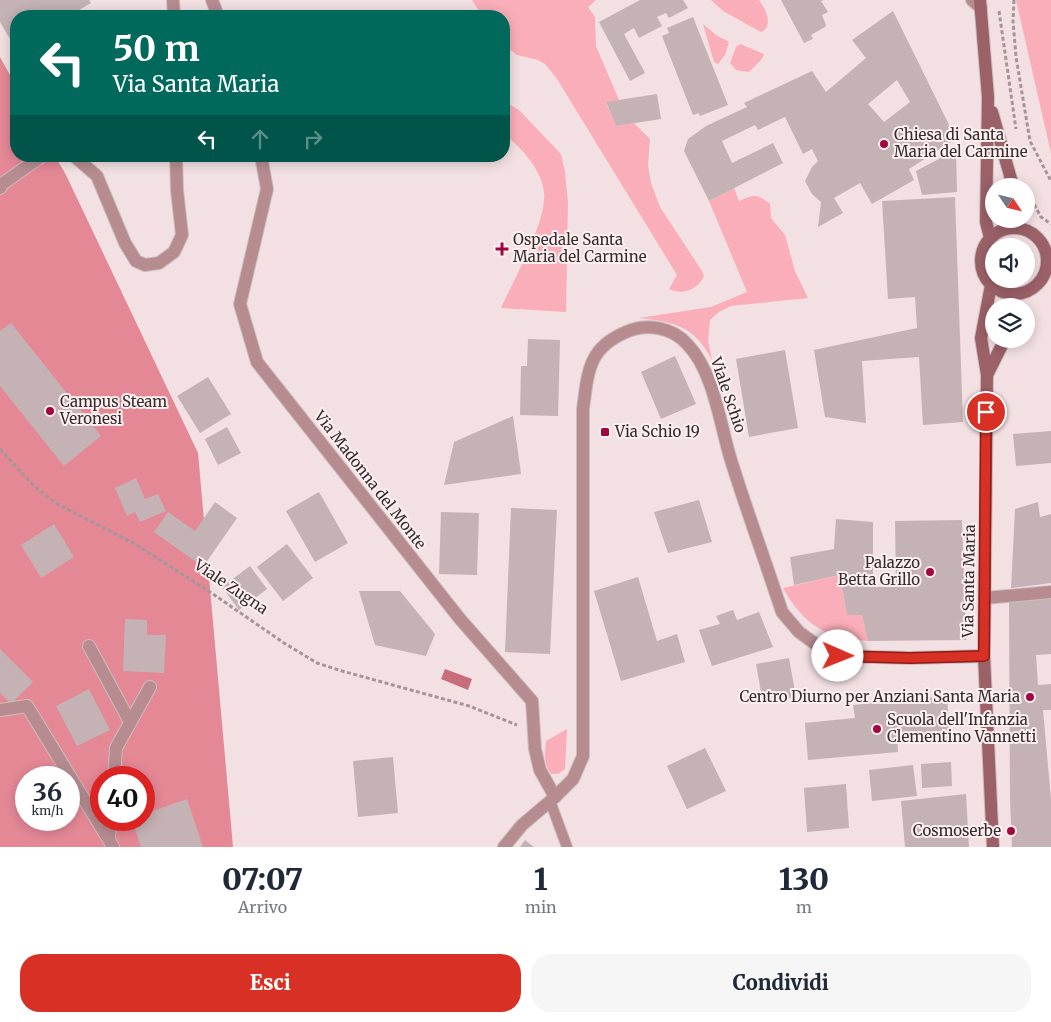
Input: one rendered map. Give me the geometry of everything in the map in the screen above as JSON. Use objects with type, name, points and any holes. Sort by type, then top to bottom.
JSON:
[{"type":"main road","points":[[978,3],[988,97],[986,222],[990,238],[998,232],[1009,228],[1019,228],[1039,237],[1044,247],[1047,262],[1044,277],[1035,286]]},
{"type":"main road","points":[[988,97],[1011,178]]},
{"type":"main road","points":[[985,245],[981,256],[981,267],[985,278]]},
{"type":"main road","points":[[1035,287],[1051,282]]},
{"type":"main road","name":"Via Santa Maria","points":[[991,288],[981,338],[987,375],[984,656],[993,847]]},
{"type":"main road","points":[[994,288],[1009,294],[1019,294],[1033,288]]},
{"type":"main road","points":[[1026,298],[1033,288]]},
{"type":"main road","name":"Via Santa Maria","points":[[987,375],[1000,348]]},
{"type":"street","points":[[0,188],[2,184],[33,162]]},
{"type":"street","points":[[81,162],[97,176],[125,244],[136,261],[145,265],[159,264],[174,252],[182,235],[176,162]]},
{"type":"street","name":"Via Madonna del Monte","points":[[262,162],[267,188],[240,304],[257,362],[460,619],[532,701],[535,749],[540,770],[552,799]]},
{"type":"street","name":"Viale Schio","points":[[552,799],[573,779],[583,756],[583,409],[589,368],[598,352],[611,338],[635,328],[659,328],[673,332],[687,343],[699,358],[782,612],[799,632],[821,648],[838,656],[910,658],[984,656]]},
{"type":"street","points":[[985,598],[1051,592]]},
{"type":"street","points":[[89,646],[130,722]]},
{"type":"street","points":[[115,766],[116,748],[150,687]]},
{"type":"street","points":[[0,710],[27,706],[111,843]]},
{"type":"street","points":[[504,847],[522,825],[552,799]]},
{"type":"lane","points":[[552,799],[567,847]]},
{"type":"path","points":[[1014,0],[1013,21],[1016,57],[1030,142],[1051,181]]},
{"type":"path","points":[[999,10],[1017,135]]},
{"type":"path","points":[[1035,207],[1041,217],[1051,224]]},
{"type":"path","name":"Viale Zugna","points":[[0,449],[33,485],[57,504],[135,544],[317,663],[469,706],[520,727],[534,740]]},
{"type":"shaded area","points":[[472,0],[596,0],[588,7],[595,17],[596,46],[619,100],[606,103],[616,126],[634,123],[650,139],[648,165],[651,183],[660,207],[704,276],[694,288],[680,292],[669,289],[677,275],[557,79],[545,64],[538,60],[517,55],[510,50],[510,10],[478,10]]},
{"type":"shaded area","points":[[711,0],[759,0],[768,17],[767,26],[761,32],[723,11]]},
{"type":"shaded area","points":[[1016,0],[1051,0],[1051,153]]},
{"type":"shaded area","points":[[703,24],[716,35],[729,42],[725,55],[718,64],[714,62]]},
{"type":"shaded area","points":[[740,44],[764,54],[762,59],[749,72],[736,70],[730,63],[736,47]]},
{"type":"shaded area","points":[[0,57],[10,75],[10,162],[58,162],[198,453],[233,847],[0,847]]},
{"type":"shaded area","points":[[510,105],[519,110],[561,154],[568,202],[566,312],[501,308],[535,235],[544,205],[542,184],[535,167],[510,140]]},
{"type":"shaded area","points":[[734,188],[739,201],[756,196],[770,204],[771,218],[785,235],[795,271],[808,298],[731,306],[719,312],[710,320],[708,341],[712,360],[698,340],[682,328],[663,321],[639,318],[711,307],[747,292],[709,201]]},
{"type":"shaded area","points":[[840,575],[847,615],[862,615],[868,641],[840,637],[817,627],[799,611],[783,588]]},
{"type":"shaded area","points":[[445,669],[472,679],[468,690],[441,679]]},
{"type":"shaded area","points":[[567,729],[565,769],[558,774],[551,774],[546,762],[546,741]]},
{"type":"building","points":[[0,0],[89,0],[91,3],[79,10],[10,10],[10,39],[0,22]]},
{"type":"building","points":[[640,0],[683,0],[688,8],[669,18],[666,13],[657,17],[662,26],[639,38],[634,28],[624,34],[645,73],[630,81],[599,22]]},
{"type":"building","points":[[781,0],[824,0],[821,1],[828,12],[822,15],[825,27],[811,35],[813,39],[804,43]]},
{"type":"building","points":[[893,11],[956,139],[909,169],[914,180],[872,204],[860,183],[834,198],[843,213],[818,227],[821,202],[812,194],[805,181],[812,167],[818,161],[812,149],[803,154],[785,117],[758,130],[755,125],[722,141],[732,163],[773,143],[783,163],[709,201],[684,151],[688,139],[706,126],[747,107],[744,103],[812,71],[826,92],[866,58],[852,40]],"holes":[[[897,80],[910,102],[884,122],[868,104]]]},
{"type":"building","points":[[693,17],[728,105],[700,116],[699,113],[693,115],[662,36],[669,33],[667,28]]},
{"type":"building","points":[[657,94],[661,119],[616,126],[606,102]]},
{"type":"building","points":[[956,150],[957,192],[922,195],[916,171]]},
{"type":"building","points":[[955,197],[963,422],[923,425],[919,357],[862,361],[866,423],[825,417],[814,350],[917,328],[915,297],[888,299],[882,201]]},
{"type":"building","name":"Campus Steam Veronesi","points":[[11,323],[101,436],[64,466],[0,386],[0,331]]},
{"type":"building","points":[[528,339],[560,340],[558,416],[520,415],[521,366],[527,366]]},
{"type":"building","points":[[785,350],[798,428],[749,437],[736,359]]},
{"type":"building","points":[[675,356],[696,404],[661,419],[641,372]]},
{"type":"building","points":[[208,377],[231,414],[200,433],[177,396]]},
{"type":"building","points":[[513,416],[521,474],[444,485],[454,442]]},
{"type":"building","points":[[227,427],[241,453],[218,465],[205,439]]},
{"type":"building","points":[[1051,431],[1051,463],[1016,466],[1013,434]]},
{"type":"building","points":[[136,478],[145,499],[158,494],[166,511],[140,522],[135,512],[127,516],[115,488]]},
{"type":"building","points":[[319,492],[348,543],[315,562],[286,511]]},
{"type":"building","points":[[699,500],[712,542],[668,553],[654,512]]},
{"type":"building","points":[[215,502],[237,518],[203,567],[154,532],[168,512],[195,531]]},
{"type":"building","points":[[1038,502],[1040,517],[1051,514],[1051,583],[1011,588],[1015,509]]},
{"type":"building","points":[[511,508],[557,510],[550,654],[505,652]]},
{"type":"building","points":[[441,512],[479,513],[477,575],[439,574]]},
{"type":"building","name":"Palazzo Betta Grillo","points":[[836,519],[873,522],[873,587],[896,587],[895,521],[962,520],[966,640],[868,641],[862,615],[847,615],[840,575],[794,585],[790,557],[834,549]]},
{"type":"building","points":[[54,524],[74,557],[41,578],[21,545]]},
{"type":"building","points":[[287,544],[313,578],[283,601],[257,567]]},
{"type":"building","points":[[250,566],[267,589],[239,610],[222,587]]},
{"type":"building","points":[[638,577],[657,641],[677,634],[685,662],[621,681],[594,591]]},
{"type":"building","points":[[359,591],[400,591],[435,634],[426,656],[375,645]]},
{"type":"building","points":[[1051,597],[1051,654],[1036,655],[1038,685],[1051,684],[1051,710],[1043,710],[1051,799],[1051,847],[1012,847],[1009,599]]},
{"type":"building","points":[[733,610],[737,620],[759,612],[773,647],[712,666],[699,630],[720,624],[716,616]]},
{"type":"building","points":[[125,619],[147,620],[147,635],[166,635],[164,673],[123,671]]},
{"type":"building","points":[[0,649],[33,682],[11,704],[0,693]]},
{"type":"building","points":[[789,658],[796,697],[763,703],[756,664]]},
{"type":"building","points":[[89,689],[110,730],[77,746],[56,706]]},
{"type":"building","name":"Scuola dell'Infanzia Clementino Vannetti","points":[[947,696],[950,741],[925,743],[924,735],[897,737],[898,752],[808,760],[805,723],[855,718],[853,705]]},
{"type":"building","points":[[705,748],[726,791],[687,809],[667,766]]},
{"type":"building","points":[[393,757],[398,813],[358,817],[353,761]]},
{"type":"building","points":[[951,762],[952,786],[922,788],[921,764]]},
{"type":"building","points":[[913,765],[917,796],[872,801],[869,770]]},
{"type":"building","points":[[846,784],[849,828],[807,832],[804,788]]},
{"type":"building","points":[[966,794],[969,847],[905,847],[901,801]]},
{"type":"building","points":[[187,799],[203,847],[141,847],[136,831],[155,831],[155,810]]},
{"type":"building","points":[[525,840],[534,847],[520,847]]},
{"type":"place","name":"Chiesa di Santa Maria del Carmine","points":[[884,144]]},
{"type":"place","name":"Ospedale Santa Maria del Carmine","points":[[502,249]]},
{"type":"place","name":"Campus Steam Veronesi","points":[[50,411]]},
{"type":"place","name":"Via Schio 19","points":[[605,432]]},
{"type":"place","name":"Palazzo Betta Grillo","points":[[930,572]]},
{"type":"place","name":"Centro Diurno per Anziani Santa Maria","points":[[1030,697]]},
{"type":"place","name":"Scuola dell'Infanzia Clementino Vannetti","points":[[877,729]]},
{"type":"place","name":"Cosmoserbe","points":[[1011,831]]},
{"type":"route","points":[[838,656],[910,658],[984,656],[986,412]]}]
